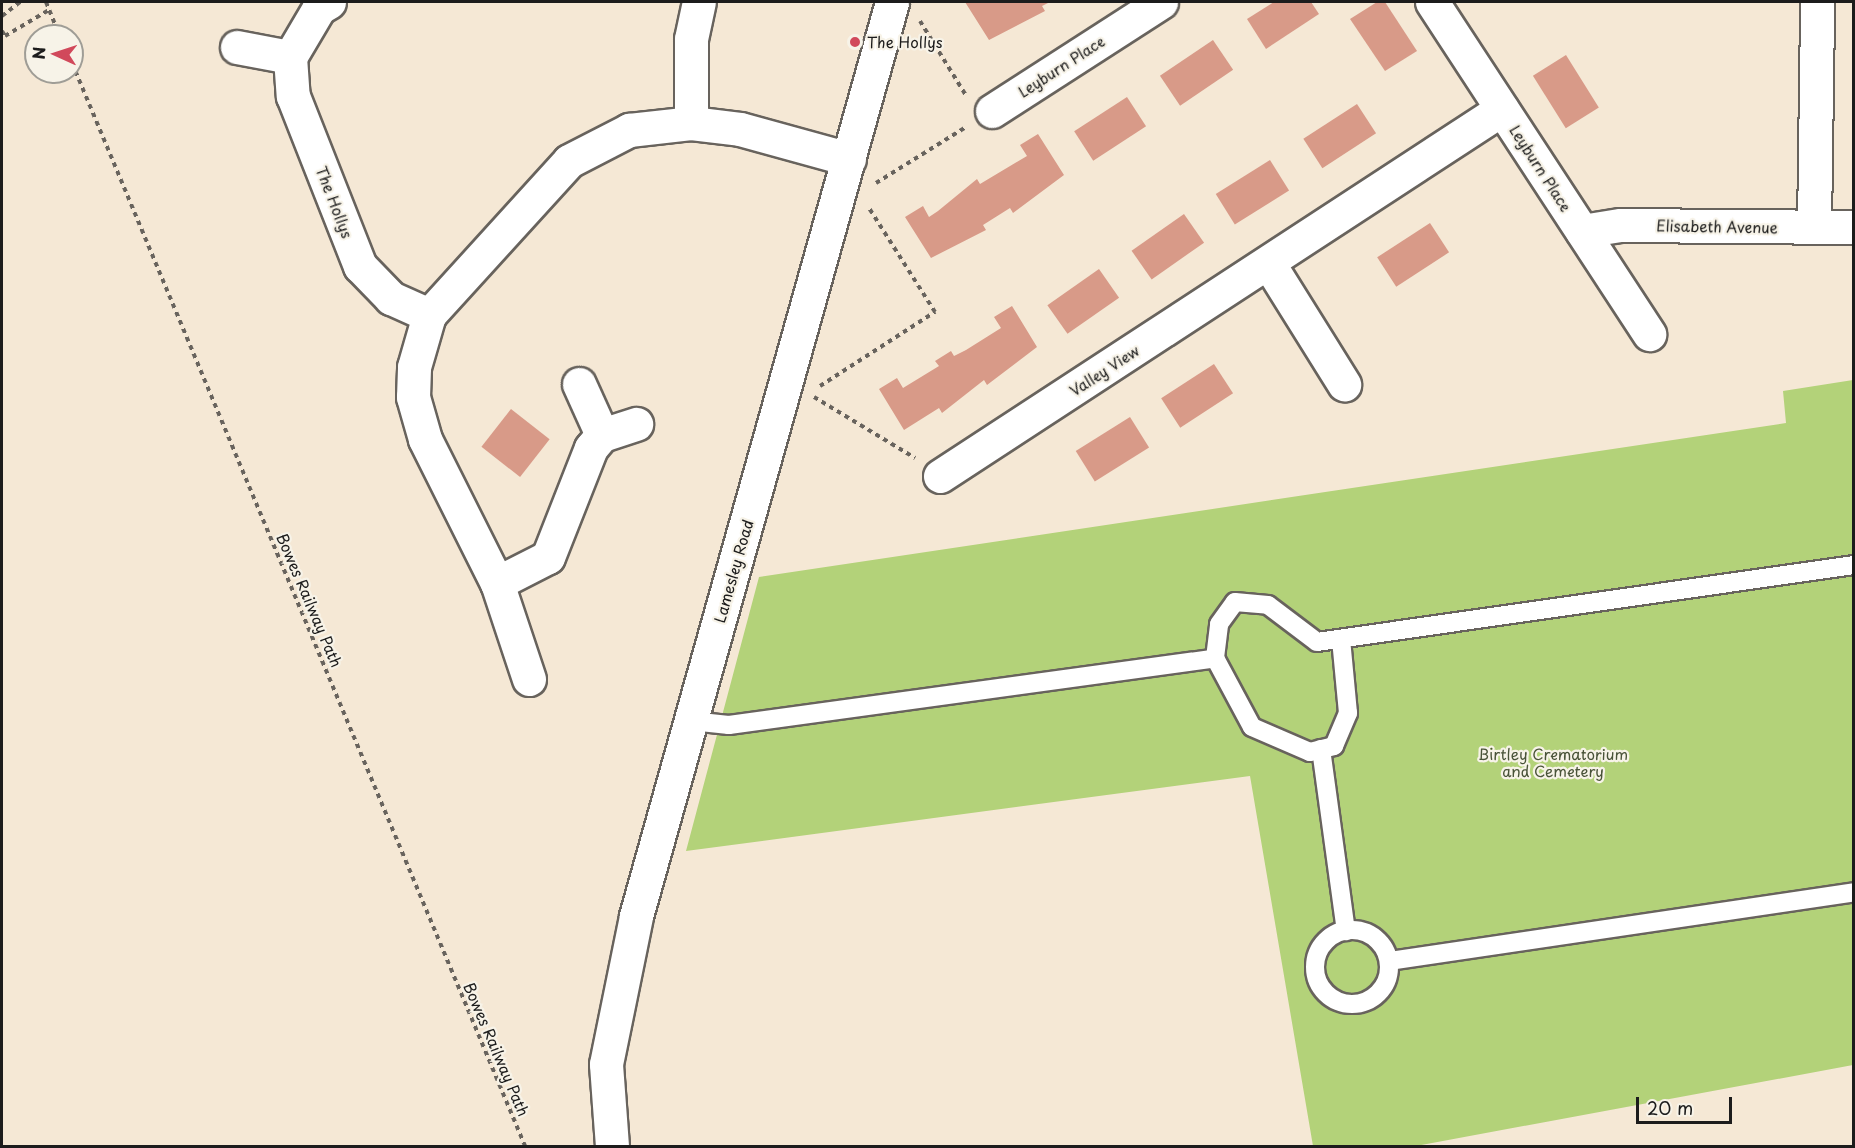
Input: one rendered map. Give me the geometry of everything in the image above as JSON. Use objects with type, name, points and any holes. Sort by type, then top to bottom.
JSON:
[{"type":"street","points":[[237,47],[290,57],[302,32],[329,2]]},
{"type":"street","points":[[691,123],[691,39],[699,2]]},
{"type":"street","name":"Lamesley Road","points":[[612,1146],[606,1064],[636,916],[691,722],[799,388],[852,181],[892,2]]},
{"type":"street","name":"Leyburn Place","points":[[986,115],[1161,2]]},
{"type":"street","name":"Leyburn Place","points":[[1433,2],[1649,334]]},
{"type":"street","points":[[1814,227],[1817,2]]},
{"type":"street","name":"The Hollys","points":[[290,57],[293,96],[360,266],[391,298],[429,315]]},
{"type":"street","name":"Valley View","points":[[940,476],[1269,264],[1502,109]]},
{"type":"street","points":[[529,679],[497,583],[425,439],[413,397],[414,367],[429,315],[569,161],[629,130],[691,123],[740,129],[852,181]]},
{"type":"street","name":"Elisabeth Avenue","points":[[1582,231],[1621,225],[1854,227]]},
{"type":"street","points":[[1269,264],[1344,384]]},
{"type":"street","points":[[579,384],[602,435]]},
{"type":"street","points":[[497,583],[549,557],[558,543],[584,462],[602,435],[636,424]]},
{"type":"lane","points":[[1341,639],[1348,712],[1334,746],[1310,752],[1252,727],[1215,658],[1219,624],[1235,602],[1268,605],[1317,642],[1854,565]]},
{"type":"lane","points":[[691,722],[729,725],[1215,658]]},
{"type":"lane","points":[[1321,749],[1346,931]]},
{"type":"lane","points":[[1389,961],[1854,892]]},
{"type":"lane","points":[[1346,931],[1375,938],[1389,961],[1384,988],[1374,998],[1361,1004],[1336,1001],[1318,982],[1316,956],[1330,937],[1346,931]]},
{"type":"path","points":[[2,16],[20,2]]},
{"type":"path","points":[[46,2],[55,24]]},
{"type":"path","points":[[2,31],[6,36],[49,10]]},
{"type":"path","points":[[852,181],[873,185],[986,115],[919,19]]},
{"type":"path","name":"Bowes Railway Path","points":[[81,84],[525,1146]]},
{"type":"path","points":[[852,181],[935,312],[799,388],[940,476]]},
{"type":"green space","name":"Birtley Crematorium and Cemetery","points":[[1853,380],[1853,1065],[1416,1146],[1313,1146],[1250,776],[686,851],[759,577],[1786,423],[1783,391]]},
{"type":"building","points":[[965,2],[1050,2],[1042,6],[1045,11],[989,40]]},
{"type":"building","points":[[1274,2],[1311,2],[1319,14],[1266,49],[1247,19]]},
{"type":"building","points":[[1377,2],[1385,2],[1417,51],[1385,71],[1350,19]]},
{"type":"building","points":[[1213,40],[1233,70],[1180,106],[1160,76]]},
{"type":"building","points":[[1566,55],[1599,108],[1566,128],[1533,76]]},
{"type":"building","points":[[1127,97],[1146,126],[1093,161],[1074,131]]},
{"type":"building","points":[[1357,104],[1376,133],[1322,168],[1303,139]]},
{"type":"building","points":[[1038,134],[1064,175],[1013,213],[1010,208],[983,225],[986,230],[931,258],[905,217],[923,206],[929,217],[977,179],[980,184],[1027,156],[1020,145]]},
{"type":"building","points":[[1270,160],[1289,191],[1235,224],[1216,194]]},
{"type":"building","points":[[1184,214],[1204,243],[1152,279],[1132,251]]},
{"type":"building","points":[[1430,223],[1449,252],[1396,287],[1377,257]]},
{"type":"building","points":[[1099,269],[1119,298],[1067,334],[1047,305]]},
{"type":"building","points":[[1012,306],[1037,347],[987,385],[984,380],[942,413],[939,408],[904,430],[879,389],[897,378],[903,388],[939,366],[935,361],[951,351],[954,356],[966,350],[1001,328],[994,317]]},
{"type":"building","points":[[1214,364],[1233,393],[1180,428],[1161,398]]},
{"type":"building","points":[[511,409],[550,439],[520,477],[481,447]]},
{"type":"building","points":[[1130,417],[1149,448],[1095,481],[1076,451]]},
{"type":"place","name":"The Hollys","points":[[855,42]]}]
